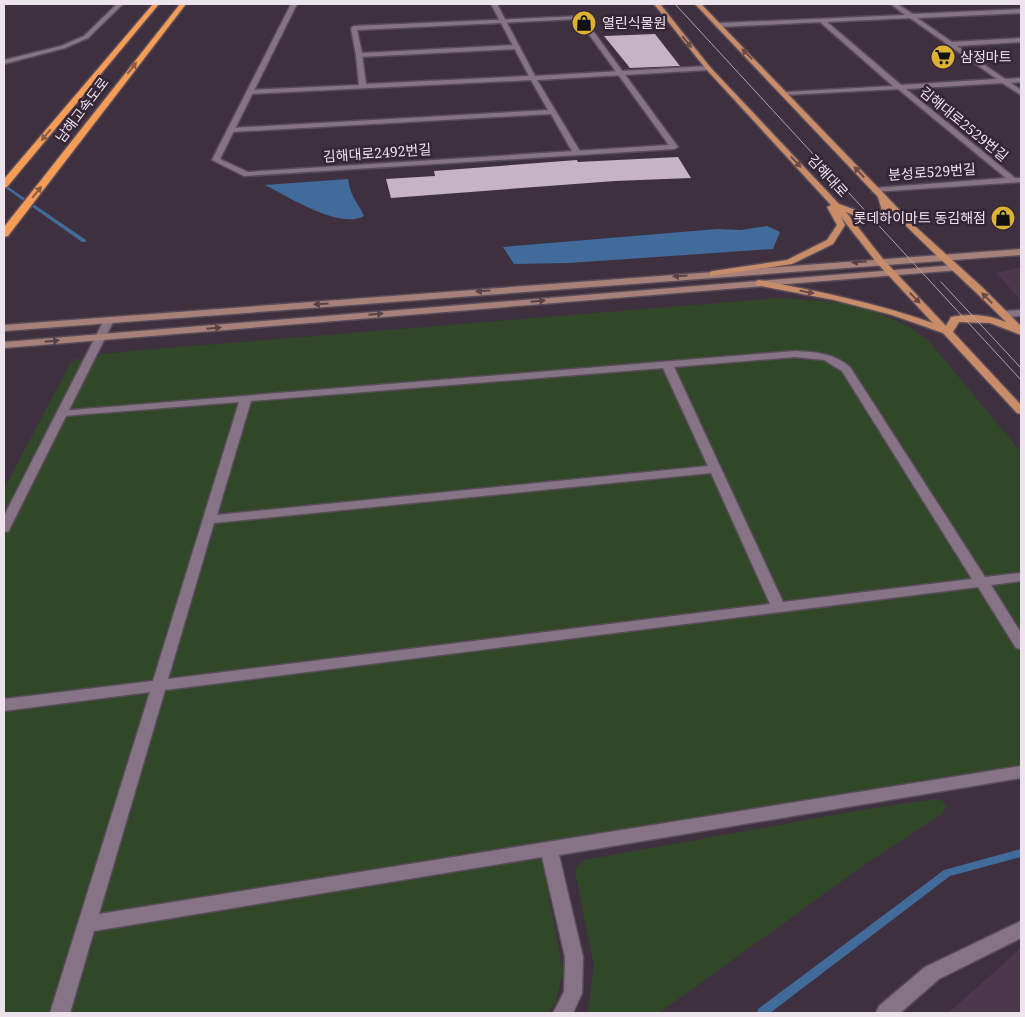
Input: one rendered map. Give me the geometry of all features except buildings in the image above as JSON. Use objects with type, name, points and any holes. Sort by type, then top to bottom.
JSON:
[{"type":"highway","name":"남해고속도로","points":[[4,185],[156,4]]},
{"type":"highway","name":"남해고속도로","points":[[4,234],[183,4]]},
{"type":"main road","name":"김해대로","points":[[657,4],[708,68],[836,204],[880,261],[1021,411]]},
{"type":"main road","name":"김해대로","points":[[698,4],[878,192],[942,257],[1004,314],[1021,333]]},
{"type":"main road","points":[[713,274],[789,262],[830,242],[840,225],[822,189]]},
{"type":"main road","points":[[836,204],[860,216],[872,218],[883,216],[886,211],[878,192]]},
{"type":"main road","points":[[4,328],[880,261],[1021,252]]},
{"type":"main road","points":[[4,345],[956,268]]},
{"type":"main road","points":[[759,283],[843,299],[948,332],[955,319],[978,317],[998,321],[1021,333]]},
{"type":"street","points":[[4,62],[63,47],[86,37],[120,4]]},
{"type":"street","name":"김해대로2492번길","points":[[294,4],[216,160],[247,174],[674,147],[580,17],[354,28],[362,86]]},
{"type":"street","points":[[494,4],[533,78],[576,153]]},
{"type":"street","points":[[894,4],[1021,93]]},
{"type":"street","points":[[720,25],[1021,11]]},
{"type":"street","points":[[822,20],[899,87]]},
{"type":"street","points":[[950,44],[1021,40]]},
{"type":"street","points":[[359,55],[517,47]]},
{"type":"street","points":[[250,92],[708,68]]},
{"type":"street","name":"김해대로2529번길","points":[[786,94],[1021,80]]},
{"type":"street","name":"김해대로2529번길","points":[[899,87],[1017,180]]},
{"type":"street","name":"김해대로2492번길","points":[[231,130],[552,112]]},
{"type":"street","name":"분성로529번길","points":[[878,192],[1017,180]]},
{"type":"street","points":[[1004,314],[1021,313]]},
{"type":"street","points":[[4,528],[109,320]]},
{"type":"street","points":[[63,413],[795,354],[820,355],[835,359],[846,369],[1021,644]]},
{"type":"street","points":[[667,364],[778,608]]},
{"type":"street","points":[[60,1013],[246,398]]},
{"type":"street","points":[[209,520],[715,469]]},
{"type":"street","points":[[4,705],[1021,577]]},
{"type":"street","points":[[87,924],[1021,772]]},
{"type":"street","points":[[549,849],[574,957],[573,993],[564,1013]]},
{"type":"street","points":[[886,1013],[932,973],[1021,929]]},
{"type":"shaded area","points":[[1021,267],[1021,300],[996,273]]},
{"type":"shaded area","points":[[1021,948],[1021,1013],[948,1013]]},
{"type":"green space","points":[[779,298],[847,303],[908,326],[928,340],[1021,452],[1021,773],[991,771],[541,856],[563,971],[555,1005],[547,1013],[4,1013],[4,538],[96,357],[102,354],[132,351]]},
{"type":"green space","points":[[76,359],[83,359],[83,363],[4,515],[4,489],[70,364]]},
{"type":"green space","points":[[935,799],[943,801],[946,807],[942,814],[864,865],[659,1013],[588,1013],[594,965],[575,871],[577,866],[584,860],[862,810]]},
{"type":"water","points":[[348,179],[352,194],[364,216],[354,219],[342,219],[314,210],[265,185]]},
{"type":"water","points":[[767,226],[780,232],[773,249],[569,263],[514,264],[503,247],[717,229],[741,230]]},
{"type":"waterway","points":[[4,185],[84,241]]},
{"type":"waterway","points":[[762,1013],[947,873],[1021,853]]},
{"type":"tram line","points":[[675,4],[1021,380]]},
{"type":"tram line","points":[[941,282],[1021,368]]},
{"type":"place","name":"열린식물원","points":[[584,23]]},
{"type":"place","name":"삼정마트","points":[[943,57]]},
{"type":"place","name":"롯데하이마트 동김해점","points":[[1003,218]]}]
